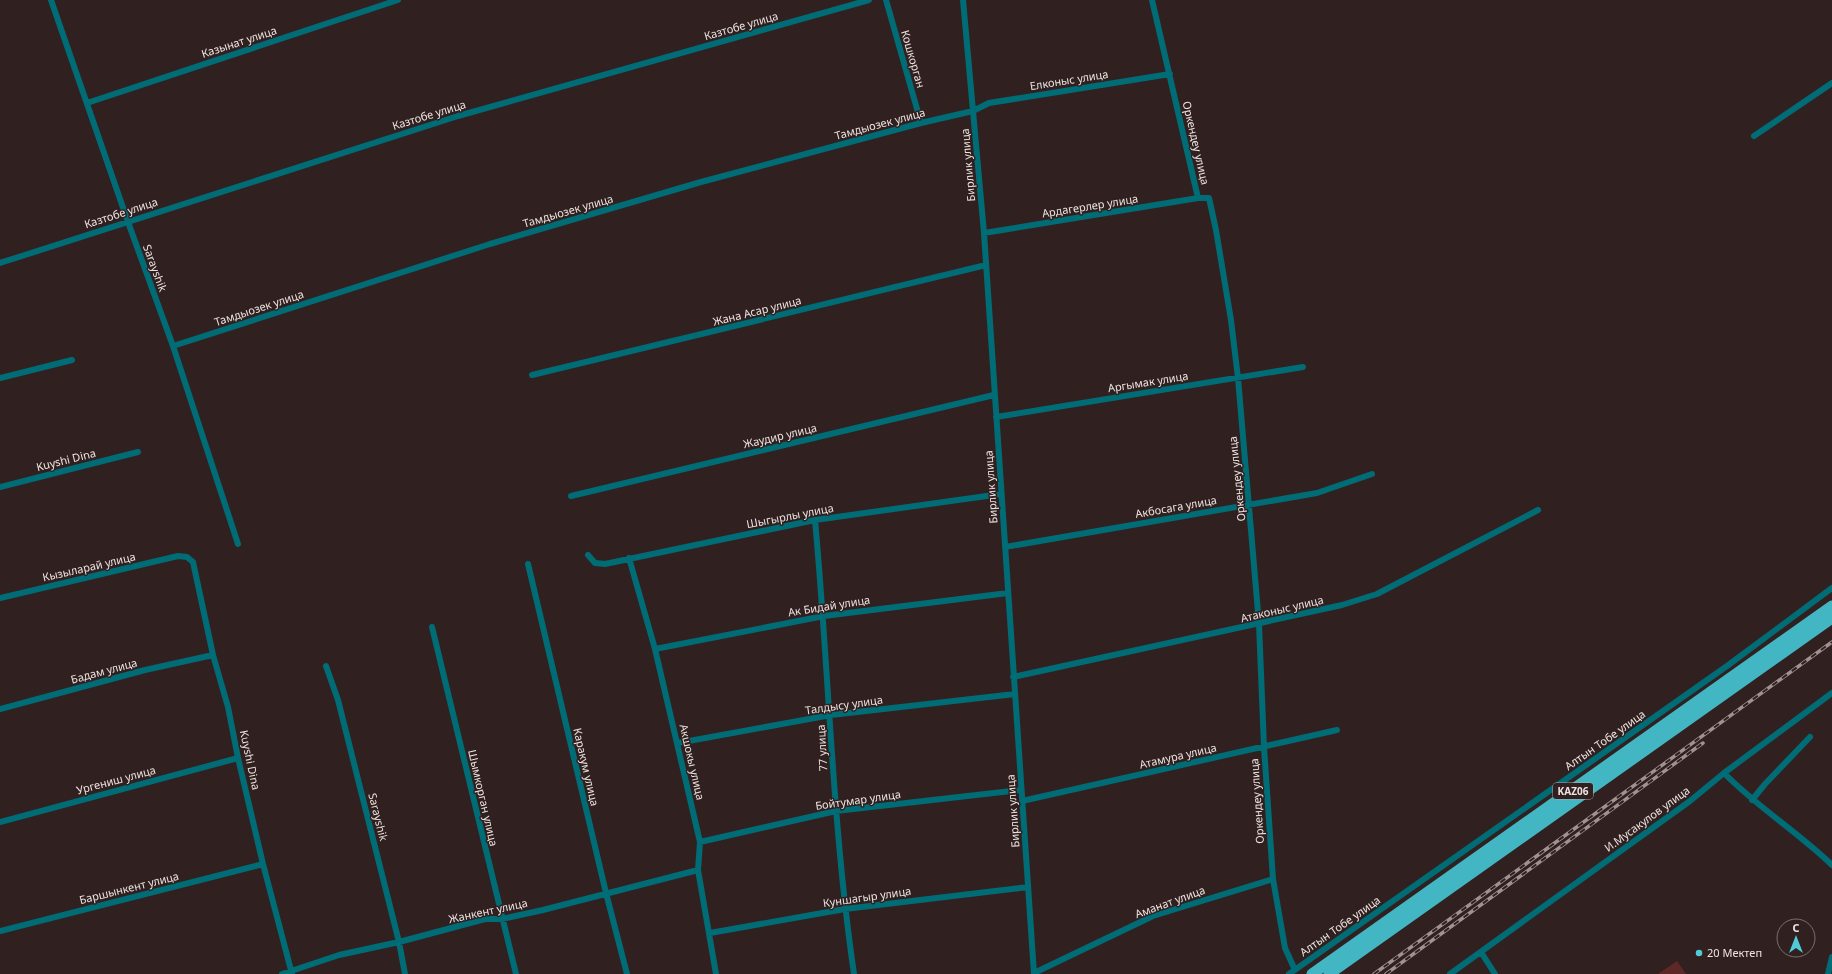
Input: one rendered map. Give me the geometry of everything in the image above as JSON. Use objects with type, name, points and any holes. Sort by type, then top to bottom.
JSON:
[{"type":"highway","name":"KАZ06","points":[[1312,974],[1832,606]]},
{"type":"highway","name":"KАZ06","points":[[1329,974],[1832,618]]},
{"type":"street","name":"Sarayshik","points":[[50,0],[173,346],[238,544]]},
{"type":"street","name":"Казынат улица","points":[[87,103],[398,0]]},
{"type":"street","name":"Казтобе улица","points":[[0,263],[458,116],[869,0]]},
{"type":"street","name":"Кошкорган","points":[[886,0],[921,123]]},
{"type":"street","name":"Бирлик улица","points":[[963,0],[984,233],[1034,974]]},
{"type":"street","name":"Оркендеу улица","points":[[1152,0],[1198,198],[1210,198],[1231,320],[1250,505],[1259,624],[1264,747],[1273,878],[1285,948],[1295,970]]},
{"type":"street","name":"Елконыс улица","points":[[973,111],[989,103],[1170,74]]},
{"type":"street","points":[[1754,136],[1832,84]]},
{"type":"street","name":"Тамдыозек улица","points":[[173,346],[505,240],[701,182],[921,123],[973,111]]},
{"type":"street","name":"Ардагерлер улица","points":[[984,233],[1198,198]]},
{"type":"street","name":"Жана Асар улица","points":[[532,375],[986,265]]},
{"type":"street","points":[[0,378],[72,360]]},
{"type":"street","name":"Аргымак улица","points":[[996,417],[1303,367]]},
{"type":"street","name":"Жаудир улица","points":[[571,496],[994,395]]},
{"type":"street","name":"Kuyshi Dina","points":[[0,487],[138,452]]},
{"type":"street","name":"Акбосага улица","points":[[1005,547],[1317,493],[1372,474]]},
{"type":"street","name":"Шыгырлы улица","points":[[588,555],[591,560],[599,564],[617,562],[629,558],[815,520],[1001,494]]},
{"type":"street","name":"Атаконыс улица","points":[[1014,677],[1259,624],[1342,605],[1377,594],[1538,510]]},
{"type":"street","name":"77 улица","points":[[815,520],[824,616],[836,811],[845,909],[854,974]]},
{"type":"street","name":"Kuyshi Dina","points":[[182,556],[193,562],[213,655],[228,706],[238,758],[263,864],[292,973]]},
{"type":"street","name":"Кызыларай улица","points":[[0,598],[182,556]]},
{"type":"street","name":"Акшокы улица","points":[[629,558],[655,648],[700,842],[698,870],[716,974]]},
{"type":"street","name":"Каракум улица","points":[[528,564],[606,893],[627,974]]},
{"type":"street","name":"Алтын Тобе улица","points":[[1289,974],[1727,666],[1832,588]]},
{"type":"street","name":"Ак Бидай улица","points":[[655,648],[824,616],[1008,593]]},
{"type":"street","name":"Шымкорган улица","points":[[432,627],[516,974]]},
{"type":"street","name":"Бадам улица","points":[[0,709],[145,670],[213,655]]},
{"type":"street","name":"Sarayshik","points":[[326,666],[338,700],[405,974]]},
{"type":"street","name":"Талдысу улица","points":[[678,743],[831,715],[1014,694]]},
{"type":"street","name":"И.Мусакулов улица","points":[[1450,974],[1690,801],[1724,773],[1832,694]]},
{"type":"street","name":"Атамура улица","points":[[1022,801],[1337,730]]},
{"type":"street","points":[[1752,800],[1765,784],[1810,737]]},
{"type":"street","name":"Ургениш улица","points":[[0,822],[238,758]]},
{"type":"street","points":[[1724,773],[1752,800],[1813,847],[1832,865]]},
{"type":"street","name":"Бойтумар улица","points":[[700,842],[836,811],[1021,790]]},
{"type":"street","name":"Баршынкент улица","points":[[0,931],[263,864]]},
{"type":"street","name":"Жанкент улица","points":[[282,974],[292,973],[339,954],[398,942],[485,919],[502,919],[698,870]]},
{"type":"street","name":"Аманат улица","points":[[1034,974],[1153,916],[1273,878]]},
{"type":"street","name":"Куншагыр улица","points":[[710,933],[845,909],[1028,887]]},
{"type":"street","points":[[1481,952],[1495,974]]},
{"type":"street","points":[[1828,974],[1832,957]]},
{"type":"shaded area","points":[[1677,961],[1686,974],[1658,974]]},
{"type":"railway","points":[[1374,974],[1832,642]]},
{"type":"railway","points":[[1386,974],[1703,743]]},
{"type":"place","name":"20 Мектеп","points":[[1699,953]]}]
